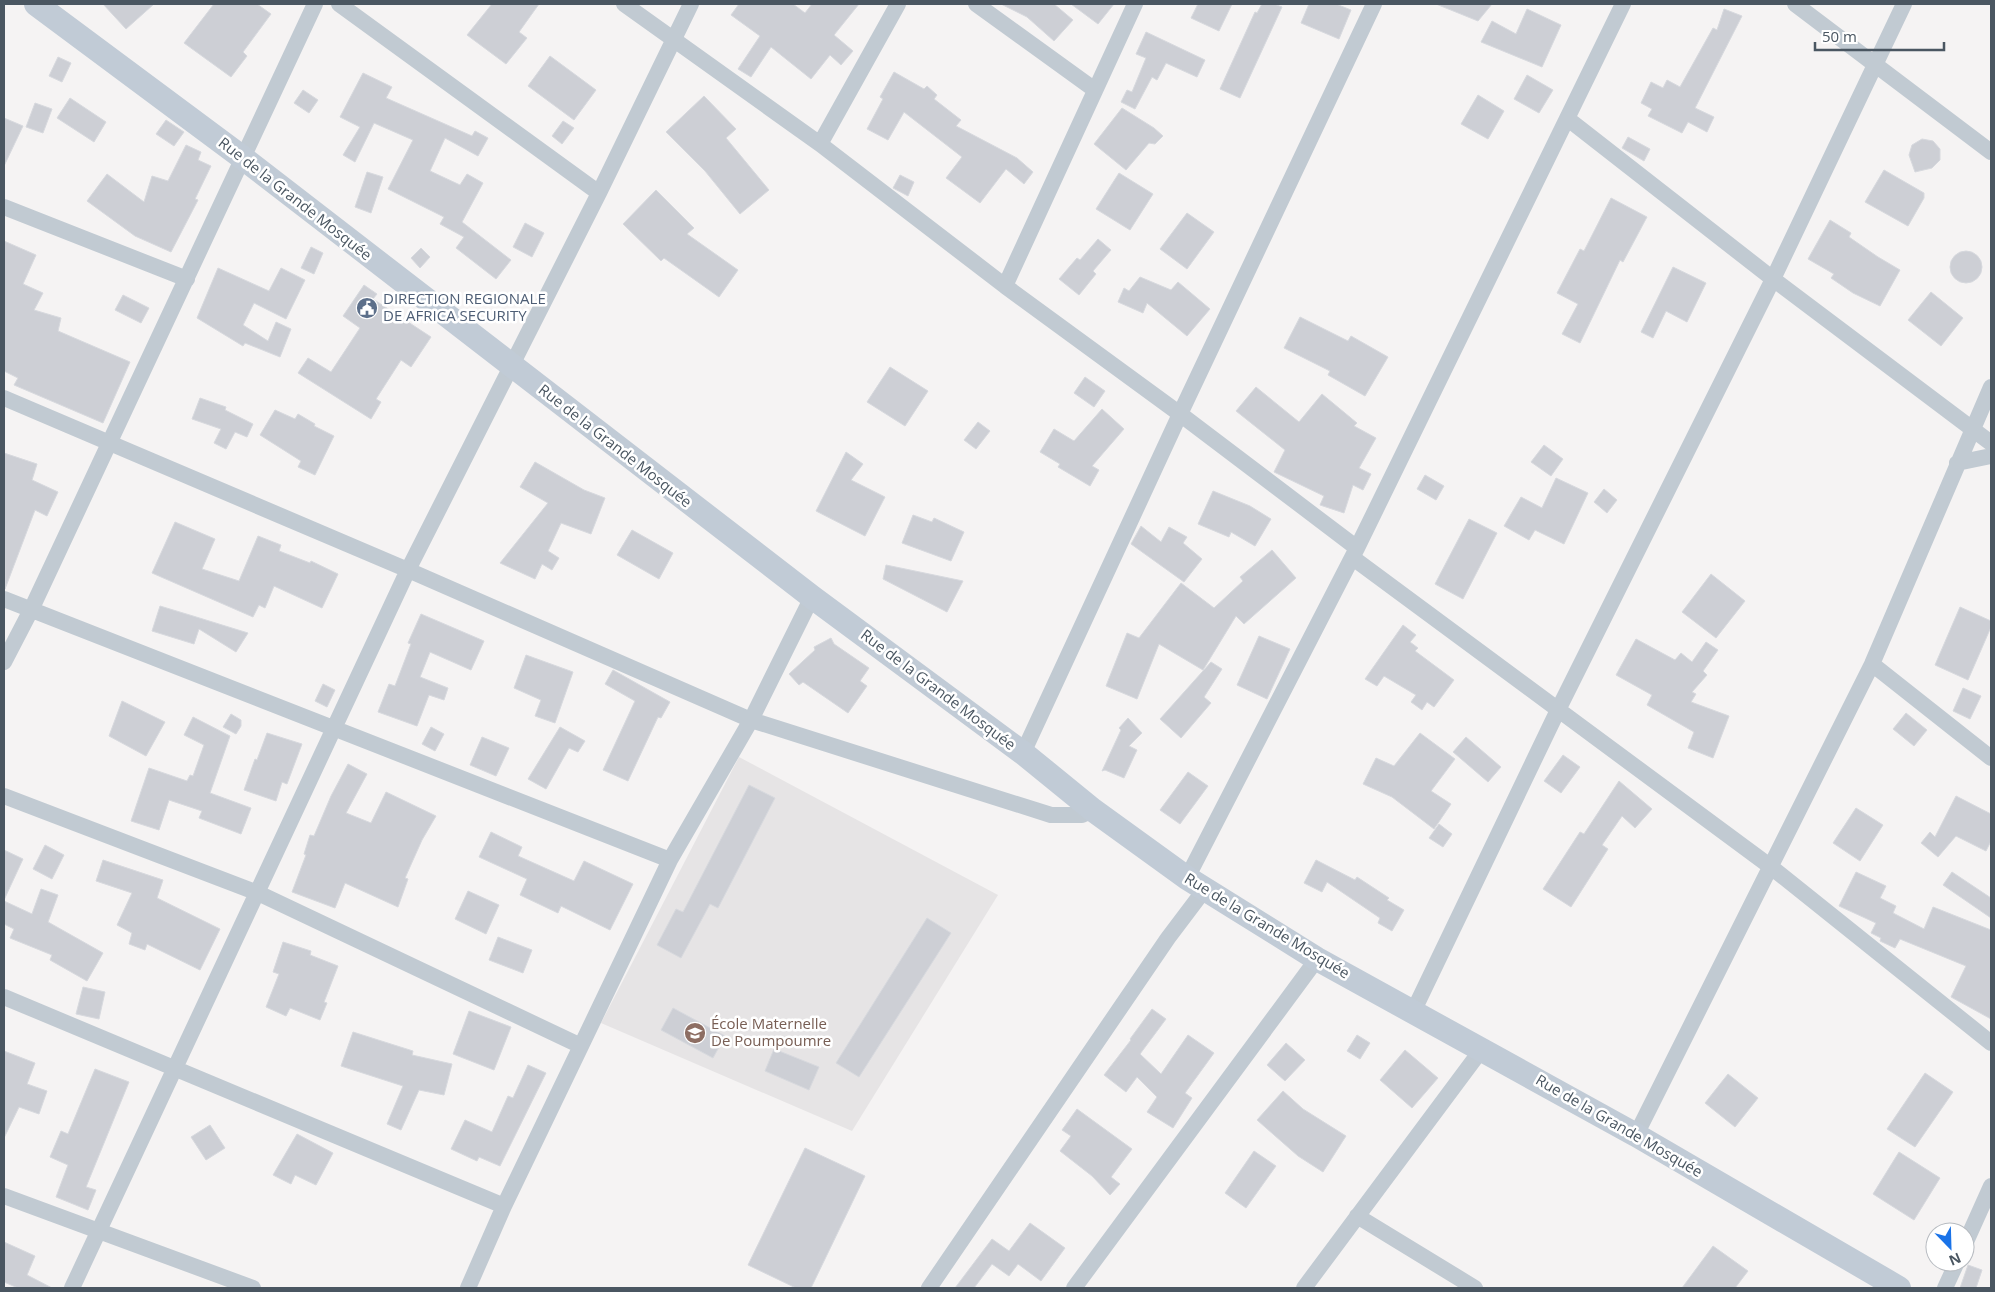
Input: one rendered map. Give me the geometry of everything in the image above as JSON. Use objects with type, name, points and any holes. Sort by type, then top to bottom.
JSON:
[{"type":"street","name":"Rue de la Grande Mosquée","points":[[36,4],[243,158],[812,597],[1023,753],[1093,810],[1196,883],[1317,959],[1636,1135],[1899,1288]]},
{"type":"street","points":[[4,662],[31,610],[315,4]]},
{"type":"street","points":[[339,4],[599,193]]},
{"type":"street","points":[[624,4],[820,144],[1004,286],[1180,414],[1355,553],[1558,710],[1771,867],[1991,1043]]},
{"type":"street","points":[[72,1288],[177,1068],[408,570],[599,193],[691,4]]},
{"type":"street","points":[[820,144],[898,4]]},
{"type":"street","points":[[976,4],[1095,90]]},
{"type":"street","points":[[1004,286],[1135,4]]},
{"type":"street","points":[[1023,753],[1180,414],[1374,4]]},
{"type":"street","points":[[929,1288],[1168,938],[1623,4]]},
{"type":"street","points":[[1795,4],[1991,152]]},
{"type":"street","points":[[1413,1012],[1558,710],[1773,279],[1904,4]]},
{"type":"street","points":[[1568,119],[1773,279],[1991,443]]},
{"type":"street","points":[[4,207],[187,279]]},
{"type":"street","points":[[1636,1135],[1872,664],[1972,427],[1991,387]]},
{"type":"street","points":[[4,398],[408,570],[751,720],[1051,815],[1082,815],[1093,810]]},
{"type":"street","points":[[1957,463],[1991,456]]},
{"type":"street","points":[[468,1288],[504,1206],[670,860],[751,720],[812,597]]},
{"type":"street","points":[[4,599],[670,860]]},
{"type":"street","points":[[1872,664],[1991,758]]},
{"type":"street","points":[[4,796],[258,893],[581,1046]]},
{"type":"street","points":[[1074,1288],[1317,959]]},
{"type":"street","points":[[4,997],[504,1206]]},
{"type":"street","points":[[1304,1288],[1482,1050]]},
{"type":"street","points":[[1975,1222],[1991,1186]]},
{"type":"street","points":[[4,1196],[253,1288]]},
{"type":"street","points":[[1357,1216],[1475,1288]]},
{"type":"street","points":[[1945,1288],[1952,1272]]},
{"type":"shaded area","points":[[739,757],[998,895],[852,1131],[601,1023]]},
{"type":"building","points":[[103,4],[154,4],[126,29]]},
{"type":"building","points":[[214,4],[257,4],[271,14],[243,52],[247,56],[231,77],[184,43]]},
{"type":"building","points":[[492,4],[539,4],[519,32],[527,38],[506,64],[467,35]]},
{"type":"building","points":[[739,4],[793,4],[805,13],[812,4],[859,4],[834,35],[853,51],[841,65],[830,55],[811,79],[771,47],[751,77],[738,69],[760,36],[731,15]]},
{"type":"building","points":[[1001,4],[1054,4],[1073,20],[1054,41],[1027,17]]},
{"type":"building","points":[[1071,4],[1114,4],[1098,24]]},
{"type":"building","points":[[1198,4],[1232,4],[1219,31],[1191,18]]},
{"type":"building","points":[[1262,4],[1274,4],[1282,7],[1240,98],[1220,89],[1255,12],[1257,13]]},
{"type":"building","points":[[1309,4],[1336,4],[1351,10],[1339,39],[1301,23]]},
{"type":"building","points":[[1436,4],[1492,4],[1478,21]]},
{"type":"building","points":[[1527,9],[1561,25],[1542,67],[1481,42],[1492,21],[1516,34]]},
{"type":"building","points":[[1724,9],[1742,16],[1695,108],[1714,117],[1707,132],[1688,122],[1682,133],[1648,116],[1652,109],[1641,103],[1651,82],[1663,88],[1667,80],[1680,87],[1713,28],[1717,30]]},
{"type":"building","points":[[1146,32],[1205,60],[1197,77],[1166,63],[1157,80],[1152,77],[1135,109],[1121,102],[1127,90],[1132,92],[1146,58],[1136,54]]},
{"type":"building","points":[[550,56],[596,90],[574,120],[528,86]]},
{"type":"building","points":[[58,57],[71,63],[62,82],[49,76]]},
{"type":"building","points":[[894,72],[924,89],[927,86],[937,95],[934,99],[961,120],[956,126],[1017,158],[1033,172],[1024,184],[1006,169],[980,203],[946,178],[962,157],[904,112],[888,140],[867,129],[883,99],[880,97]]},
{"type":"building","points":[[363,73],[392,87],[386,98],[472,136],[475,131],[488,138],[478,156],[445,138],[430,171],[460,185],[467,174],[483,183],[462,222],[511,260],[496,279],[456,248],[464,237],[440,224],[444,217],[388,189],[413,140],[374,123],[355,162],[343,155],[360,127],[340,117]]},
{"type":"building","points":[[1527,75],[1553,90],[1539,113],[1514,99]]},
{"type":"building","points":[[303,90],[318,100],[309,113],[294,103]]},
{"type":"building","points":[[1478,95],[1504,111],[1488,139],[1461,124]]},
{"type":"building","points":[[704,96],[736,129],[726,138],[769,190],[740,214],[705,171],[666,132]]},
{"type":"building","points":[[70,98],[106,122],[94,142],[57,118]]},
{"type":"building","points":[[35,103],[52,109],[43,133],[26,127]]},
{"type":"building","points":[[1122,108],[1154,128],[1163,136],[1155,144],[1149,143],[1126,170],[1094,144]]},
{"type":"building","points":[[4,118],[23,126],[4,166]]},
{"type":"building","points":[[166,120],[184,132],[174,146],[156,134]]},
{"type":"building","points":[[563,121],[574,128],[562,144],[552,136]]},
{"type":"building","points":[[1628,137],[1650,149],[1644,161],[1622,148]]},
{"type":"building","points":[[1922,139],[1933,141],[1940,149],[1940,160],[1932,168],[1915,172],[1909,155],[1912,145]]},
{"type":"building","points":[[186,145],[201,152],[198,160],[211,166],[195,199],[198,200],[171,252],[135,236],[87,201],[107,174],[144,202],[152,176],[168,181]]},
{"type":"building","points":[[1884,170],[1924,193],[1924,198],[1908,226],[1865,202]]},
{"type":"building","points":[[367,172],[383,177],[371,213],[355,207]]},
{"type":"building","points":[[1119,173],[1153,194],[1130,230],[1096,209]]},
{"type":"building","points":[[900,175],[914,182],[908,196],[893,188]]},
{"type":"building","points":[[656,190],[694,228],[687,234],[738,270],[719,297],[664,258],[661,261],[623,224]]},
{"type":"building","points":[[1611,198],[1647,217],[1623,262],[1620,260],[1580,343],[1562,334],[1578,304],[1557,293],[1580,249],[1584,251]]},
{"type":"building","points":[[1187,213],[1214,232],[1187,269],[1160,249]]},
{"type":"building","points":[[1830,220],[1851,233],[1849,237],[1900,270],[1880,306],[1853,293],[1831,278],[1834,274],[1808,259]]},
{"type":"building","points":[[525,223],[544,233],[532,257],[513,247]]},
{"type":"building","points":[[1098,239],[1111,250],[1093,271],[1096,274],[1079,295],[1059,279],[1077,258],[1080,260]]},
{"type":"building","points":[[4,241],[36,255],[23,284],[43,293],[34,310],[61,318],[58,331],[130,362],[103,423],[14,385],[18,378],[4,371]]},
{"type":"building","points":[[311,247],[323,253],[314,274],[301,268]]},
{"type":"building","points":[[421,248],[430,257],[420,268],[411,258]]},
{"type":"building","points":[[1966,251],[1972,252],[1977,256],[1981,261],[1981,273],[1977,278],[1972,282],[1966,283],[1960,282],[1955,278],[1951,273],[1950,267],[1951,261],[1955,256],[1960,252]]},
{"type":"building","points":[[1673,267],[1706,283],[1687,322],[1666,311],[1653,338],[1641,332]]},
{"type":"building","points":[[218,268],[269,291],[281,268],[305,280],[286,319],[254,303],[243,325],[268,341],[276,322],[291,329],[280,357],[245,343],[243,346],[197,318]]},
{"type":"building","points":[[1140,277],[1171,290],[1178,282],[1210,309],[1187,336],[1147,303],[1143,313],[1118,302],[1124,288],[1129,291]]},
{"type":"building","points":[[364,285],[377,294],[373,299],[431,337],[411,367],[401,360],[376,399],[381,402],[371,419],[298,373],[308,358],[331,372],[360,328],[343,316]]},
{"type":"building","points":[[1931,292],[1963,318],[1941,346],[1908,320]]},
{"type":"building","points":[[123,295],[149,308],[141,323],[115,310]]},
{"type":"building","points":[[1300,317],[1348,341],[1351,336],[1388,357],[1365,396],[1328,375],[1330,371],[1284,348]]},
{"type":"building","points":[[890,367],[928,391],[905,426],[867,402]]},
{"type":"building","points":[[1085,377],[1105,391],[1094,407],[1074,393]]},
{"type":"building","points":[[1256,387],[1299,422],[1322,394],[1357,423],[1354,426],[1376,438],[1359,468],[1371,474],[1363,490],[1353,485],[1344,513],[1320,505],[1324,496],[1274,472],[1285,450],[1236,411]]},
{"type":"building","points":[[200,398],[226,407],[225,410],[253,424],[247,437],[235,432],[226,449],[214,443],[221,429],[192,419]]},
{"type":"building","points":[[1102,409],[1124,429],[1092,466],[1099,470],[1090,486],[1058,467],[1060,464],[1040,452],[1054,429],[1074,441]]},
{"type":"building","points":[[275,410],[295,419],[298,414],[315,424],[314,426],[334,436],[315,475],[298,467],[301,461],[260,435]]},
{"type":"building","points":[[978,422],[990,431],[976,449],[964,440]]},
{"type":"building","points":[[1544,445],[1563,459],[1551,476],[1531,462]]},
{"type":"building","points":[[846,452],[863,464],[851,480],[885,497],[865,536],[816,511]]},
{"type":"building","points":[[4,453],[37,464],[32,480],[58,492],[47,516],[35,510],[5,589]]},
{"type":"building","points":[[535,462],[584,490],[605,498],[591,534],[561,523],[548,551],[559,558],[552,570],[542,564],[535,579],[500,563],[548,503],[520,487]]},
{"type":"building","points":[[1425,475],[1444,486],[1436,500],[1417,489]]},
{"type":"building","points":[[1556,478],[1588,493],[1564,544],[1535,530],[1529,540],[1504,526],[1521,497],[1542,508]]},
{"type":"building","points":[[1604,489],[1617,500],[1607,513],[1594,502]]},
{"type":"building","points":[[1213,491],[1250,506],[1271,519],[1255,546],[1231,532],[1229,537],[1198,524]]},
{"type":"building","points":[[913,515],[932,522],[934,518],[964,532],[951,561],[902,543]]},
{"type":"building","points":[[1469,519],[1497,533],[1463,599],[1435,584]]},
{"type":"building","points":[[175,522],[215,539],[202,569],[239,581],[258,536],[281,545],[279,551],[310,563],[311,561],[338,574],[322,608],[274,586],[265,608],[259,605],[253,617],[152,573]]},
{"type":"building","points":[[1141,526],[1161,542],[1169,527],[1187,537],[1183,543],[1202,559],[1184,582],[1131,544]]},
{"type":"building","points":[[632,530],[673,553],[659,579],[617,555]]},
{"type":"building","points":[[1272,550],[1296,578],[1244,624],[1236,616],[1203,670],[1159,644],[1137,699],[1106,686],[1127,633],[1139,638],[1181,583],[1214,608],[1243,581],[1240,577]]},
{"type":"building","points":[[886,565],[963,581],[947,612],[883,579]]},
{"type":"building","points":[[1711,574],[1745,601],[1716,638],[1682,612]]},
{"type":"building","points":[[160,606],[248,633],[236,652],[199,629],[194,644],[152,631]]},
{"type":"building","points":[[1960,607],[1991,621],[1991,627],[1968,680],[1935,665]]},
{"type":"building","points":[[421,614],[484,641],[471,670],[430,652],[420,677],[448,688],[444,700],[429,695],[417,726],[378,712],[389,684],[395,686],[411,644],[408,643]]},
{"type":"building","points":[[1403,625],[1416,635],[1410,642],[1418,648],[1415,651],[1454,680],[1434,707],[1427,702],[1422,710],[1411,702],[1416,695],[1384,676],[1377,686],[1365,679]]},
{"type":"building","points":[[1259,636],[1290,649],[1267,699],[1237,685]]},
{"type":"building","points":[[831,638],[834,644],[869,668],[860,681],[867,686],[848,713],[803,682],[799,685],[789,674],[815,650],[814,647]]},
{"type":"building","points":[[1636,639],[1675,660],[1681,653],[1692,662],[1706,642],[1718,650],[1703,671],[1707,675],[1692,692],[1696,694],[1691,702],[1729,716],[1713,758],[1688,748],[1694,732],[1647,705],[1652,695],[1616,675]]},
{"type":"building","points":[[526,655],[573,672],[555,723],[535,716],[541,700],[514,688]]},
{"type":"building","points":[[1211,662],[1222,669],[1204,697],[1211,703],[1181,738],[1160,719]]},
{"type":"building","points":[[613,670],[670,702],[661,718],[658,717],[628,781],[603,770],[635,701],[605,684]]},
{"type":"building","points":[[323,684],[335,690],[327,707],[315,701]]},
{"type":"building","points":[[1963,688],[1981,696],[1970,719],[1953,711]]},
{"type":"building","points":[[122,701],[165,722],[146,756],[109,736]]},
{"type":"building","points":[[1906,713],[1927,730],[1914,746],[1893,729]]},
{"type":"building","points":[[231,714],[241,720],[241,726],[236,734],[223,727]]},
{"type":"building","points":[[193,717],[230,736],[210,793],[251,808],[241,834],[199,818],[202,811],[169,800],[159,830],[131,821],[149,768],[187,781],[190,775],[193,776],[204,745],[184,735]]},
{"type":"building","points":[[1128,718],[1142,733],[1129,746],[1137,750],[1124,778],[1105,770],[1102,771],[1121,730],[1119,728]]},
{"type":"building","points":[[431,727],[444,734],[435,751],[422,744]]},
{"type":"building","points":[[560,727],[585,741],[578,752],[569,748],[546,789],[528,779]]},
{"type":"building","points":[[267,733],[302,744],[287,784],[282,782],[276,801],[244,790]]},
{"type":"building","points":[[1420,733],[1455,759],[1431,791],[1451,804],[1434,829],[1392,797],[1363,784],[1376,758],[1394,766]]},
{"type":"building","points":[[482,737],[509,748],[496,776],[470,765]]},
{"type":"building","points":[[1466,737],[1501,767],[1488,782],[1453,752]]},
{"type":"building","points":[[1563,755],[1580,767],[1561,793],[1544,781]]},
{"type":"building","points":[[348,764],[367,774],[346,813],[371,823],[386,792],[436,816],[422,840],[405,878],[408,879],[398,907],[345,883],[335,908],[292,892],[306,855],[304,854],[310,835],[314,836],[331,796]]},
{"type":"building","points":[[1188,772],[1208,786],[1180,824],[1160,810]]},
{"type":"building","points":[[1619,781],[1652,809],[1635,828],[1622,816],[1602,845],[1608,849],[1571,907],[1543,889],[1580,832],[1584,834]]},
{"type":"building","points":[[749,785],[775,798],[718,908],[710,904],[681,958],[657,945],[676,909],[683,912]]},
{"type":"building","points":[[1956,796],[1991,814],[1991,841],[1986,851],[1956,836],[1938,857],[1921,843],[1930,832],[1935,837]]},
{"type":"building","points":[[1856,808],[1883,825],[1860,861],[1833,843]]},
{"type":"building","points":[[1439,824],[1452,834],[1443,847],[1429,838]]},
{"type":"building","points":[[491,832],[522,847],[518,856],[574,881],[584,861],[633,884],[610,930],[561,906],[558,913],[520,895],[527,879],[479,857]]},
{"type":"building","points":[[45,845],[64,855],[52,879],[33,869]]},
{"type":"building","points":[[4,850],[23,859],[4,900]]},
{"type":"building","points":[[103,860],[163,880],[157,898],[220,929],[200,970],[147,944],[145,950],[129,944],[132,933],[117,925],[132,893],[96,881]]},
{"type":"building","points":[[1316,860],[1355,880],[1357,877],[1389,898],[1387,900],[1404,910],[1392,931],[1378,923],[1380,918],[1327,882],[1322,892],[1304,883]]},
{"type":"building","points":[[1856,872],[1886,886],[1880,898],[1896,906],[1893,913],[1924,929],[1933,907],[1991,930],[1991,1019],[1951,997],[1966,966],[1900,939],[1895,948],[1880,941],[1881,938],[1871,933],[1876,923],[1839,906]]},
{"type":"building","points":[[1952,872],[1991,898],[1991,918],[1943,885]]},
{"type":"building","points":[[41,889],[58,895],[48,922],[103,953],[87,981],[50,960],[52,955],[10,938],[14,929],[4,924],[4,901],[32,914]]},
{"type":"building","points":[[468,891],[499,905],[486,934],[455,919]]},
{"type":"building","points":[[927,918],[951,933],[859,1077],[836,1063]]},
{"type":"building","points":[[498,937],[532,950],[523,973],[489,960]]},
{"type":"building","points":[[283,942],[311,951],[310,955],[338,966],[324,1002],[327,1003],[320,1020],[290,1008],[286,1016],[266,1007],[279,974],[273,972]]},
{"type":"building","points":[[83,987],[105,992],[99,1019],[76,1014]]},
{"type":"building","points":[[673,1008],[725,1036],[713,1058],[661,1030]]},
{"type":"building","points":[[1152,1009],[1166,1019],[1140,1054],[1161,1074],[1188,1035],[1214,1053],[1185,1093],[1192,1098],[1173,1128],[1147,1112],[1157,1097],[1137,1077],[1126,1092],[1104,1075]]},
{"type":"building","points":[[469,1011],[511,1027],[494,1070],[453,1054]]},
{"type":"building","points":[[353,1032],[413,1051],[412,1055],[452,1064],[444,1095],[419,1090],[401,1130],[387,1124],[403,1086],[341,1066]]},
{"type":"building","points":[[1357,1035],[1370,1043],[1360,1059],[1347,1051]]},
{"type":"building","points":[[1286,1043],[1305,1060],[1285,1081],[1267,1065]]},
{"type":"building","points":[[774,1049],[819,1067],[809,1090],[765,1071]]},
{"type":"building","points":[[1405,1050],[1438,1078],[1412,1108],[1380,1080]]},
{"type":"building","points":[[4,1051],[35,1063],[27,1084],[47,1091],[39,1114],[19,1107],[4,1138]]},
{"type":"building","points":[[528,1065],[546,1073],[500,1166],[479,1157],[477,1161],[451,1149],[465,1120],[492,1132],[508,1096],[513,1098]]},
{"type":"building","points":[[95,1069],[129,1082],[86,1187],[96,1190],[88,1210],[56,1197],[68,1165],[50,1157],[61,1131],[68,1134]]},
{"type":"building","points":[[1925,1073],[1953,1092],[1915,1147],[1887,1129]]},
{"type":"building","points":[[1728,1074],[1758,1098],[1735,1127],[1705,1103]]},
{"type":"building","points":[[1283,1091],[1303,1109],[1346,1136],[1323,1172],[1298,1156],[1257,1120]]},
{"type":"building","points":[[1077,1109],[1132,1149],[1111,1177],[1120,1184],[1110,1195],[1092,1176],[1060,1151],[1071,1136],[1062,1130]]},
{"type":"building","points":[[210,1125],[225,1148],[206,1160],[191,1137]]},
{"type":"building","points":[[297,1134],[333,1153],[316,1185],[295,1175],[291,1184],[273,1175]]},
{"type":"building","points":[[805,1148],[865,1176],[811,1288],[796,1288],[748,1265]]},
{"type":"building","points":[[1254,1151],[1276,1166],[1246,1208],[1225,1193]]},
{"type":"building","points":[[1899,1152],[1940,1178],[1914,1220],[1873,1194]]},
{"type":"building","points":[[1030,1223],[1065,1248],[1041,1281],[1018,1264],[1009,1276],[992,1264],[974,1288],[955,1288],[992,1239],[1009,1251]]},
{"type":"building","points":[[4,1242],[35,1256],[27,1275],[52,1288],[18,1288],[4,1282]]},
{"type":"building","points":[[1713,1246],[1748,1271],[1735,1288],[1682,1288]]},
{"type":"building","points":[[1975,1268],[1982,1270],[1976,1288],[1960,1288],[1966,1272],[1975,1272]]},
{"type":"place","name":"DIRECTION REGIONALE DE AFRICA SECURITY","points":[[367,308]]},
{"type":"place","name":"École Maternelle De Poumpoumre","points":[[695,1033]]}]
